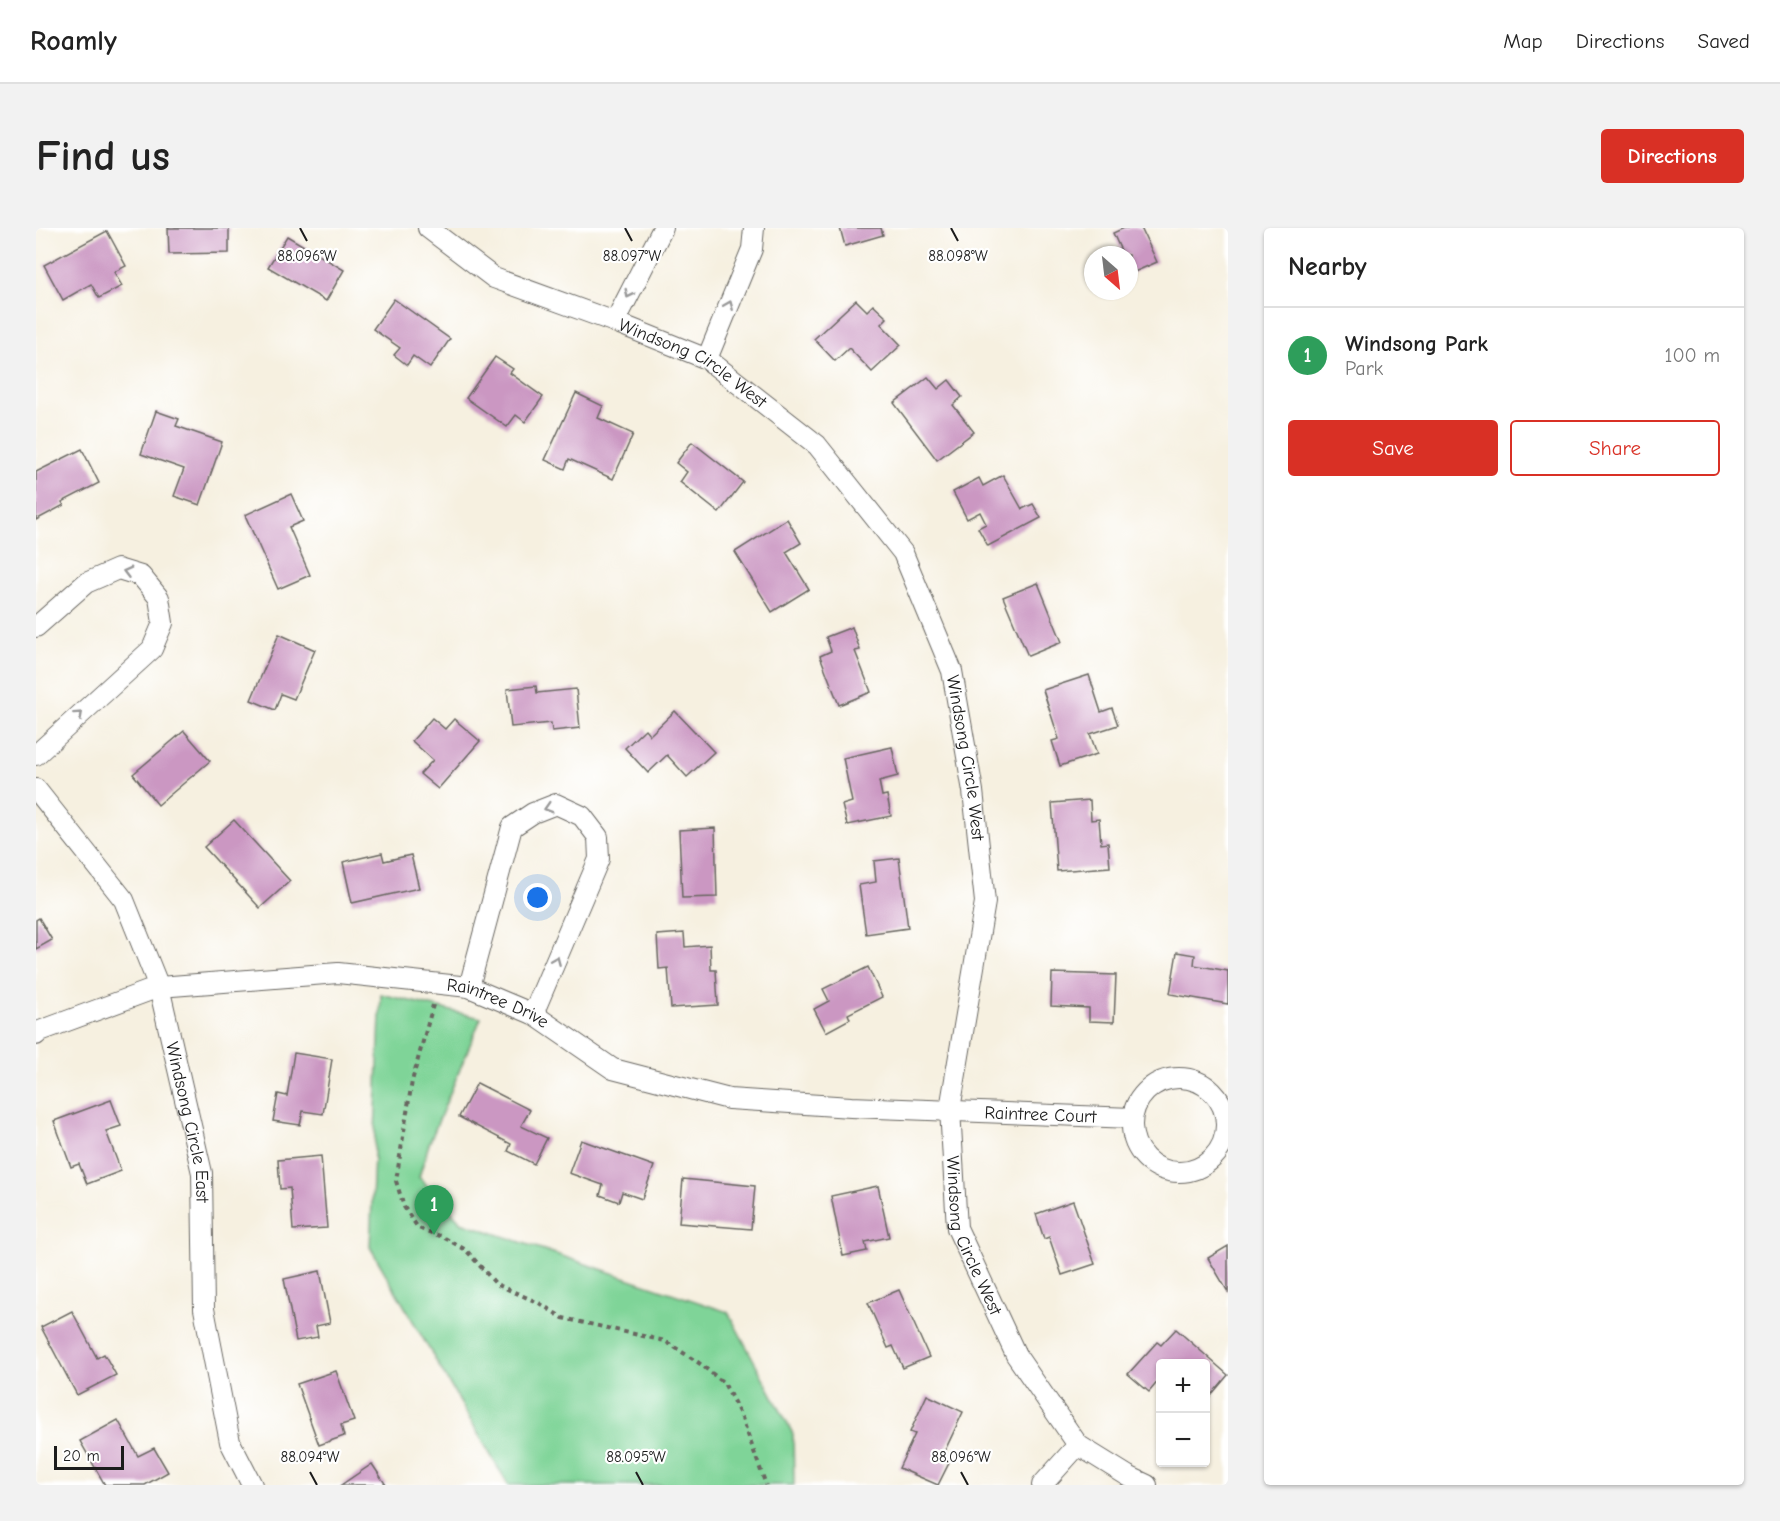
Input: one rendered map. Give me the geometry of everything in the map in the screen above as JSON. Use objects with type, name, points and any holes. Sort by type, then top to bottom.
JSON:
[{"type":"street","name":"Windsong Circle West","points":[[428,228],[494,278],[615,322],[707,359],[817,445],[903,553],[952,671],[973,791],[985,902],[950,1110],[957,1228],[1016,1355],[1078,1445],[1126,1481],[1148,1485]]},
{"type":"street","points":[[615,322],[663,228]]},
{"type":"street","points":[[707,359],[752,249],[754,228]]},
{"type":"street","points":[[36,627],[86,583],[118,569],[141,576],[159,598],[164,623],[152,649],[36,754]]},
{"type":"street","name":"Windsong Circle East","points":[[36,789],[124,900],[159,987],[202,1173],[204,1309],[230,1442],[252,1485]]},
{"type":"street","points":[[469,987],[512,827],[533,813],[556,804],[582,816],[598,837],[599,859],[533,1014]]},
{"type":"street","name":"Raintree Drive","points":[[36,1035],[40,1031],[159,987],[338,973],[469,987],[533,1014],[613,1069],[729,1099],[851,1107],[950,1110]]},
{"type":"street","points":[[1178,1078],[1194,1080],[1208,1088],[1219,1100],[1225,1116],[1226,1132],[1213,1158],[1201,1167],[1187,1172],[1172,1172],[1157,1168],[1145,1160],[1136,1147],[1132,1133],[1132,1118],[1137,1103],[1147,1090],[1161,1081],[1178,1078]]},
{"type":"street","name":"Raintree Court","points":[[950,1110],[1132,1118]]},
{"type":"street","points":[[1042,1485],[1078,1445]]},
{"type":"path","points":[[438,984],[412,1081],[396,1181],[404,1208],[418,1228],[443,1237],[466,1250],[496,1284],[539,1303],[563,1318],[665,1341],[699,1363],[724,1383],[742,1418],[766,1485]]},
{"type":"green space","points":[[381,994],[481,1018],[429,1144],[419,1177],[461,1222],[728,1312],[793,1434],[794,1485],[508,1485],[370,1247]]},
{"type":"building","points":[[168,228],[229,228],[229,253],[169,254]]},
{"type":"building","points":[[840,228],[881,228],[883,235],[845,246]]},
{"type":"building","points":[[1124,228],[1141,228],[1157,262],[1138,270],[1138,246],[1119,246],[1113,233]]},
{"type":"building","points":[[107,231],[126,266],[114,272],[122,286],[99,298],[91,284],[63,300],[44,265]]},
{"type":"building","points":[[287,236],[344,270],[326,301],[268,267]]},
{"type":"building","points":[[394,299],[450,339],[430,368],[413,356],[407,365],[394,355],[400,348],[373,329]]},
{"type":"building","points":[[856,300],[867,311],[873,305],[887,318],[881,324],[901,345],[872,372],[849,348],[835,361],[814,339]]},
{"type":"building","points":[[495,357],[513,369],[510,373],[543,397],[525,422],[516,415],[507,427],[466,398]]},
{"type":"building","points":[[928,377],[938,389],[949,380],[962,397],[953,405],[974,432],[937,460],[894,403]]},
{"type":"building","points":[[576,393],[603,406],[598,418],[633,434],[613,479],[569,459],[565,469],[545,460]]},
{"type":"building","points":[[156,411],[179,419],[176,426],[222,442],[200,505],[174,496],[184,469],[141,454]]},
{"type":"building","points":[[692,442],[743,482],[719,513],[680,482],[687,472],[676,463]]},
{"type":"building","points":[[82,449],[99,483],[62,502],[64,505],[36,520],[36,472]]},
{"type":"building","points":[[1003,475],[1022,509],[1033,504],[1041,518],[988,546],[978,528],[986,524],[980,512],[967,519],[953,492],[979,478],[983,486]]},
{"type":"building","points":[[291,494],[303,521],[289,527],[310,575],[278,589],[245,515]]},
{"type":"building","points":[[787,519],[801,543],[786,552],[809,589],[772,612],[735,552]]},
{"type":"building","points":[[1038,583],[1062,642],[1028,656],[1003,597]]},
{"type":"building","points":[[852,627],[860,650],[855,651],[871,692],[839,705],[820,656],[831,651],[826,637]]},
{"type":"building","points":[[279,634],[315,650],[294,699],[281,694],[275,710],[251,700]]},
{"type":"building","points":[[1089,675],[1101,712],[1112,708],[1118,725],[1090,734],[1097,754],[1060,766],[1052,741],[1059,739],[1043,690]]},
{"type":"building","points":[[536,686],[537,693],[576,689],[580,728],[552,731],[551,723],[511,727],[507,689]]},
{"type":"building","points":[[675,711],[714,752],[687,777],[667,755],[648,773],[625,748],[645,729],[650,735]]},
{"type":"building","points":[[432,718],[445,729],[454,719],[480,741],[438,789],[420,774],[433,760],[412,741]]},
{"type":"building","points":[[184,731],[210,761],[158,805],[133,774]]},
{"type":"building","points":[[892,747],[898,776],[879,781],[882,796],[887,795],[891,816],[847,825],[842,805],[852,802],[843,758]]},
{"type":"building","points":[[1090,800],[1091,820],[1099,819],[1101,844],[1108,843],[1110,867],[1057,871],[1052,803]]},
{"type":"building","points":[[234,820],[290,881],[260,908],[204,847]]},
{"type":"building","points":[[715,828],[717,897],[682,898],[679,830]]},
{"type":"building","points":[[382,853],[384,861],[411,855],[419,888],[352,903],[343,862]]},
{"type":"building","points":[[899,858],[908,928],[866,934],[859,885],[876,882],[874,861]]},
{"type":"building","points":[[39,918],[52,940],[36,949],[36,920]]},
{"type":"building","points":[[684,933],[685,947],[710,945],[711,970],[716,970],[718,1005],[671,1008],[668,968],[659,969],[657,935]]},
{"type":"building","points":[[1177,952],[1195,955],[1194,965],[1228,971],[1228,1004],[1170,994]]},
{"type":"building","points":[[868,967],[882,997],[848,1014],[850,1019],[826,1032],[814,1009],[829,1001],[823,989]]},
{"type":"building","points":[[1052,973],[1116,975],[1114,1022],[1089,1021],[1089,1008],[1051,1006]]},
{"type":"building","points":[[294,1053],[332,1059],[323,1114],[303,1111],[300,1125],[273,1121],[278,1094],[287,1096]]},
{"type":"building","points":[[477,1083],[530,1110],[521,1126],[547,1138],[534,1164],[508,1151],[511,1144],[459,1117]]},
{"type":"building","points":[[111,1100],[121,1126],[106,1131],[121,1171],[87,1184],[79,1164],[71,1167],[54,1121]]},
{"type":"building","points":[[581,1140],[654,1166],[642,1199],[622,1192],[619,1202],[600,1195],[603,1185],[569,1173]]},
{"type":"building","points":[[321,1156],[327,1228],[293,1230],[290,1188],[280,1189],[278,1160]]},
{"type":"building","points":[[683,1179],[755,1186],[751,1229],[679,1223]]},
{"type":"building","points":[[878,1186],[889,1237],[865,1242],[867,1251],[843,1256],[831,1196]]},
{"type":"building","points":[[1073,1201],[1095,1264],[1062,1275],[1049,1237],[1044,1239],[1036,1214]]},
{"type":"building","points":[[1228,1246],[1228,1292],[1208,1258]]},
{"type":"building","points":[[320,1271],[330,1323],[316,1326],[318,1337],[296,1341],[284,1279]]},
{"type":"building","points":[[899,1290],[929,1357],[903,1368],[893,1346],[888,1348],[868,1303]]},
{"type":"building","points":[[72,1311],[97,1358],[104,1354],[116,1375],[77,1395],[41,1327]]},
{"type":"building","points":[[1176,1329],[1210,1359],[1156,1359],[1156,1384],[1149,1392],[1128,1374],[1157,1342],[1161,1345]]},
{"type":"building","points":[[1210,1359],[1228,1375],[1210,1396]]},
{"type":"building","points":[[336,1371],[354,1421],[341,1425],[344,1436],[319,1445],[297,1384]]},
{"type":"building","points":[[927,1395],[963,1412],[941,1459],[949,1463],[938,1485],[899,1468],[915,1434],[910,1432]]},
{"type":"building","points":[[118,1420],[138,1456],[154,1448],[168,1472],[145,1485],[105,1485],[80,1441]]},
{"type":"building","points":[[372,1464],[386,1485],[341,1485]]},
{"type":"place","name":"Windsong Park","points":[[434,1235]]}]
